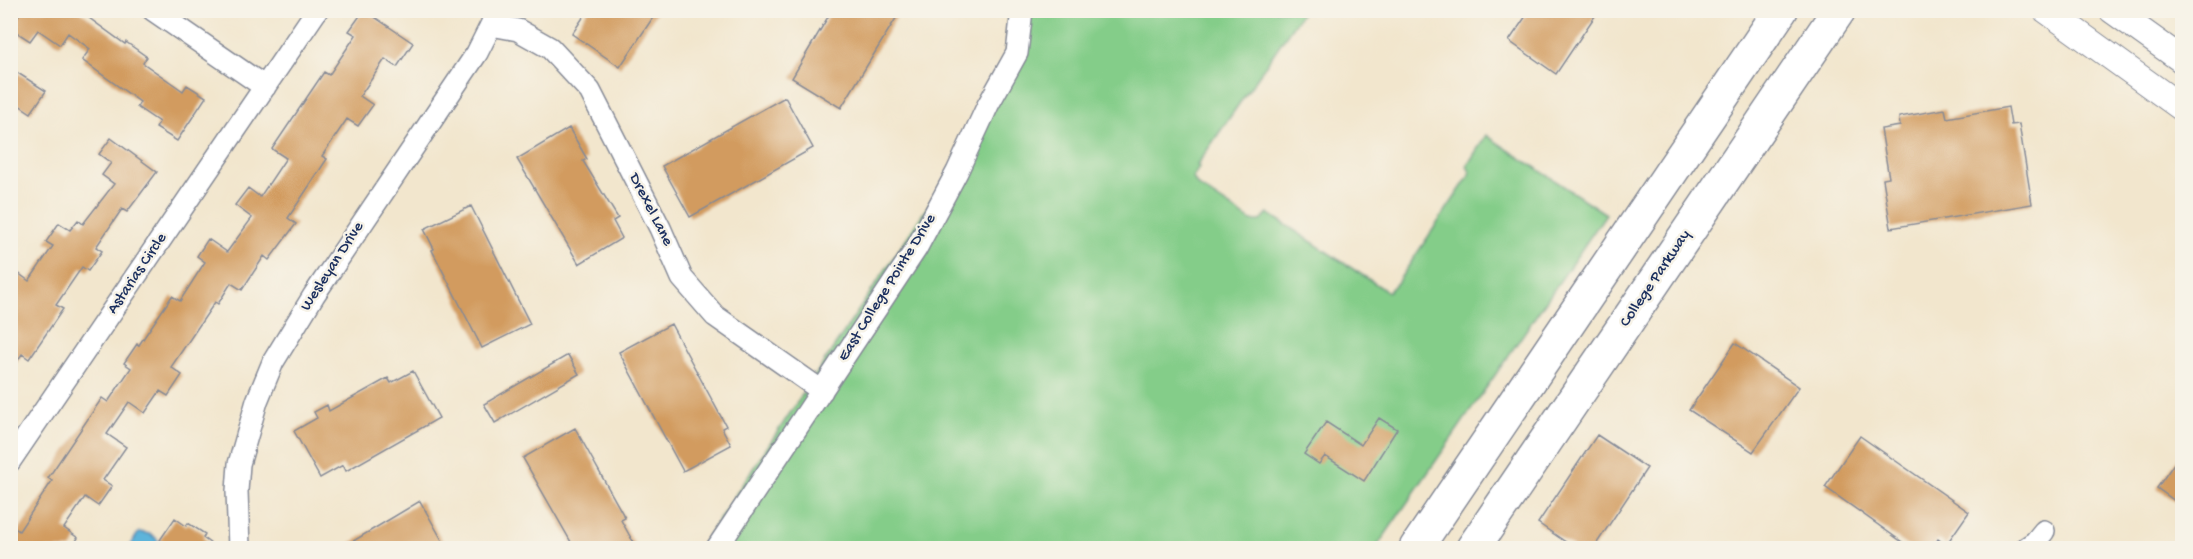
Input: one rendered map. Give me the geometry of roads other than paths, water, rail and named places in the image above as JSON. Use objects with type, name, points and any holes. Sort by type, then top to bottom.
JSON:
[{"type":"main road","points":[[1416,549],[1781,10]]},
{"type":"main road","name":"College Parkway","points":[[1473,549],[1839,10]]},
{"type":"main road","points":[[1661,188],[1701,213]]},
{"type":"street","points":[[153,10],[265,87]]},
{"type":"street","name":"Astarias Circle","points":[[10,461],[317,10]]},
{"type":"street","name":"East College Pointe Drive","points":[[717,549],[916,249],[1017,52],[1022,10]]},
{"type":"street","points":[[2046,10],[2182,108]]},
{"type":"street","points":[[2112,10],[2182,60]]},
{"type":"street","name":"Drexel Lane","points":[[494,18],[550,48],[590,91],[660,228],[682,278],[715,316],[822,392]]},
{"type":"street","name":"Wesleyan Drive","points":[[239,549],[237,490],[239,464],[257,401],[273,362],[314,295],[477,53],[494,18]]},
{"type":"street","points":[[2026,549],[2036,542],[2044,531]]},
{"type":"water","points":[[139,532],[154,536],[163,547],[128,548]]}]
